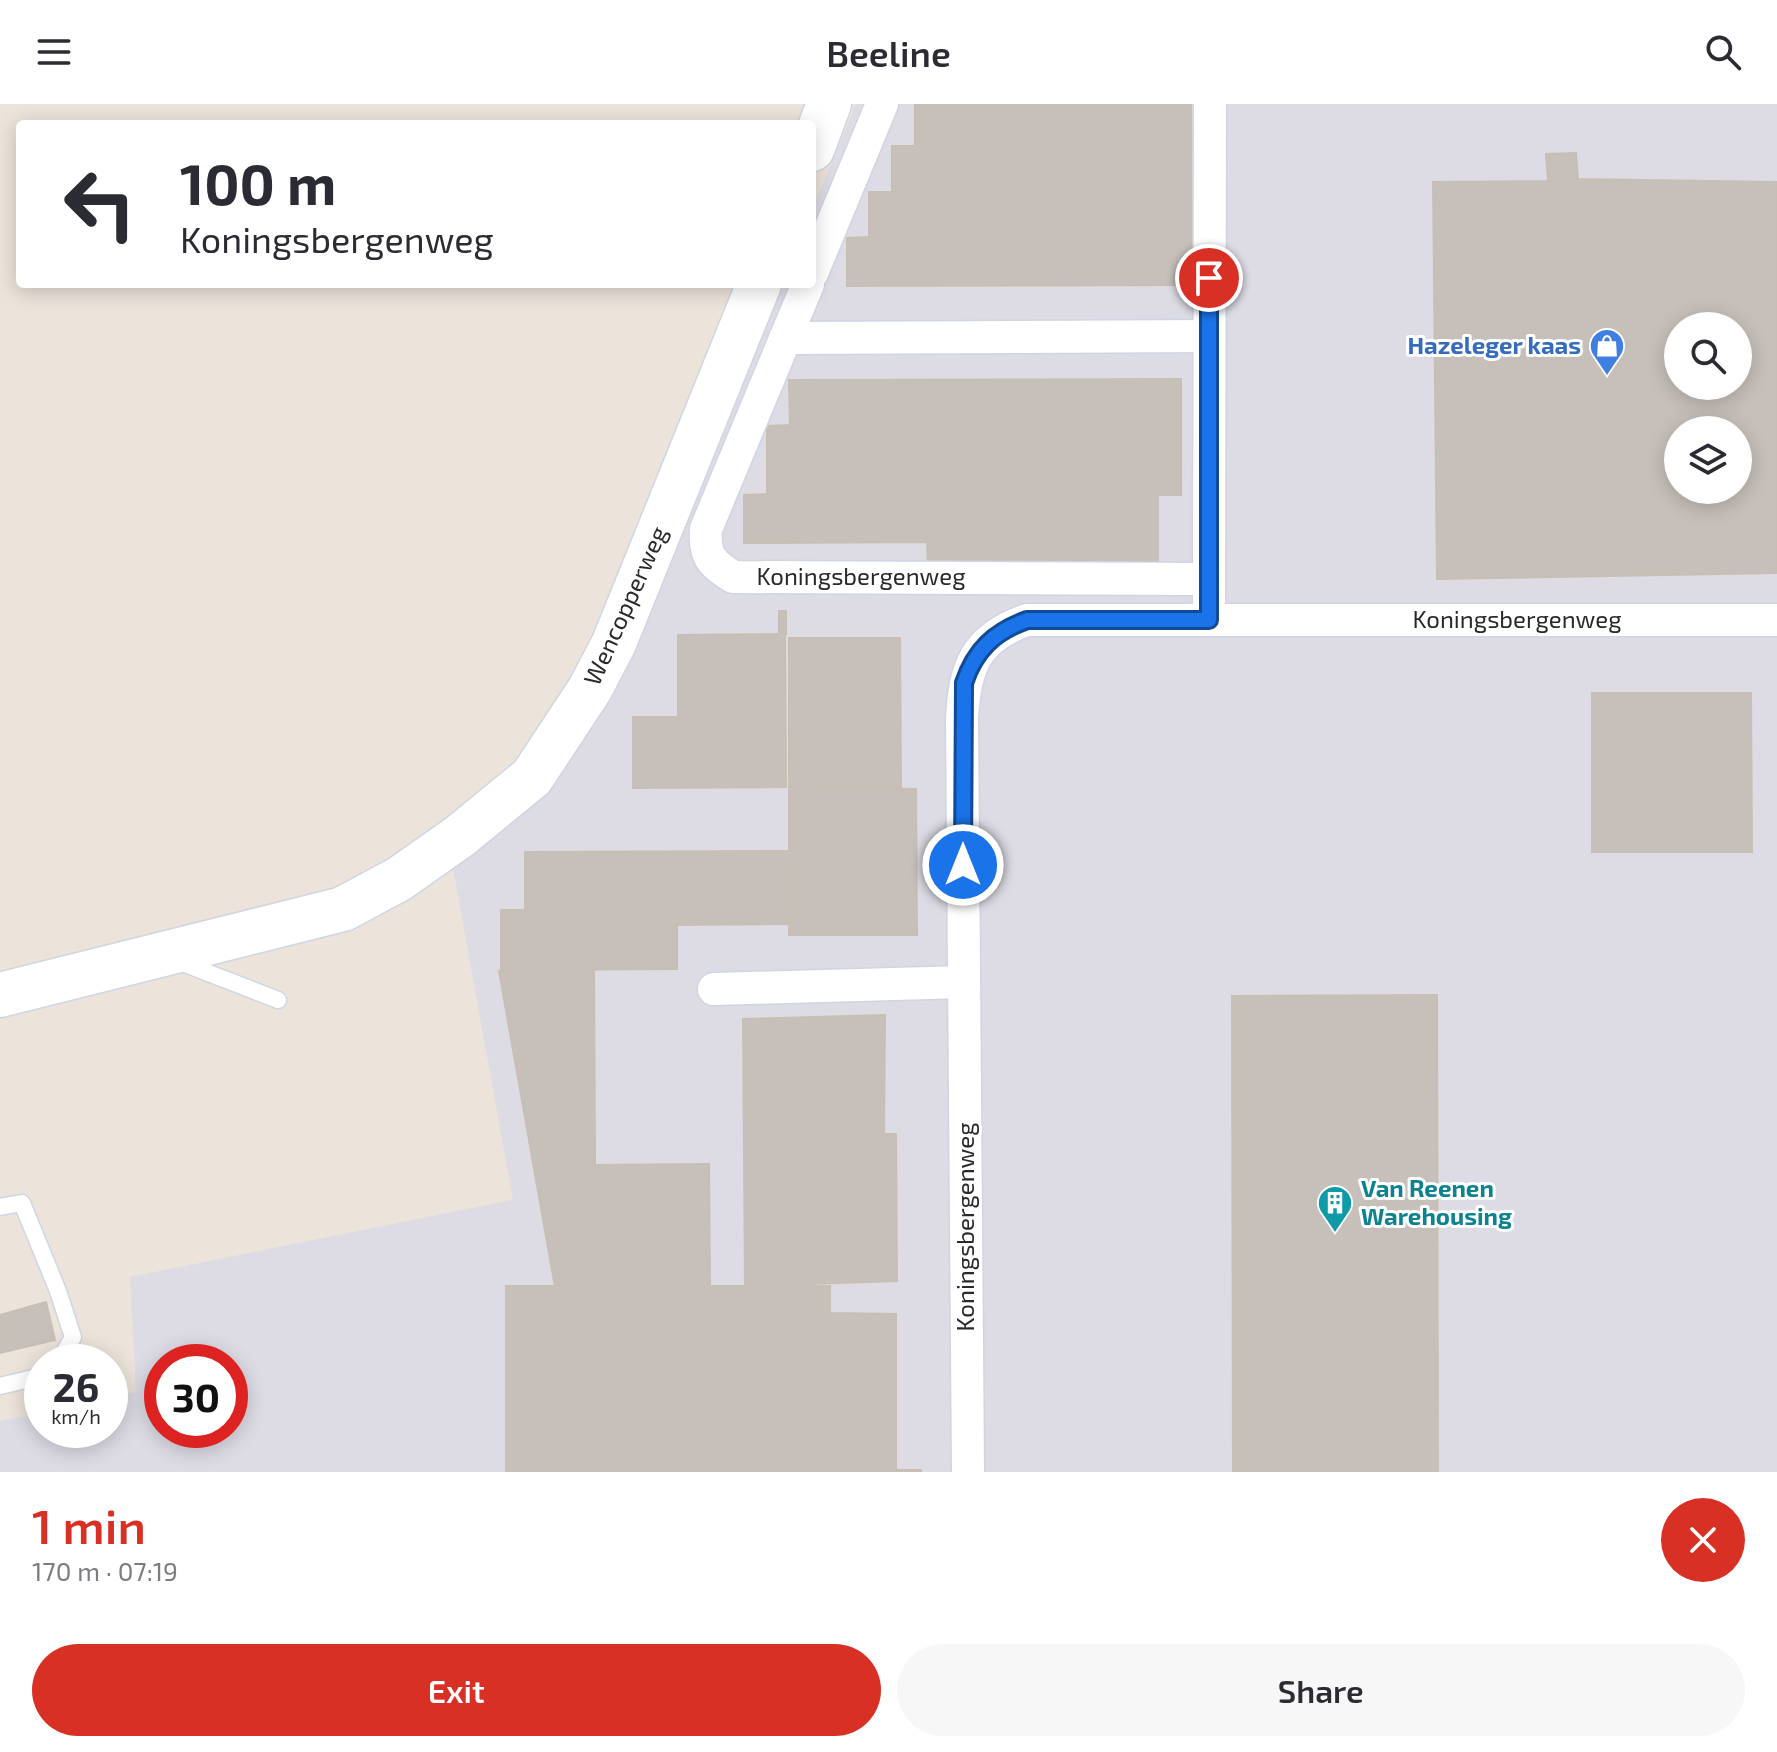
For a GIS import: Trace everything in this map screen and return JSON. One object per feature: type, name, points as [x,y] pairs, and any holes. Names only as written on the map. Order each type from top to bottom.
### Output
[{"type":"street","points":[[816,138],[829,104]]},
{"type":"street","points":[[816,263],[882,104]]},
{"type":"street","points":[[1209,620],[1210,104]]},
{"type":"street","name":"Wencopperweg","points":[[0,995],[343,909],[399,879],[460,836],[532,777],[590,689],[614,643],[757,288]]},
{"type":"street","name":"Koningsbergenweg","points":[[806,288],[706,529],[705,546],[714,565],[733,577],[1208,579]]},
{"type":"street","points":[[785,338],[1209,336]]},
{"type":"street","name":"Koningsbergenweg","points":[[968,1472],[962,718],[964,683],[971,664],[986,642],[1009,626],[1027,620],[1777,620]]},
{"type":"street","points":[[714,989],[964,982]]},
{"type":"lane","points":[[159,954],[278,1000]]},
{"type":"lane","points":[[0,1207],[22,1203],[58,1291],[73,1337],[69,1344]]},
{"type":"lane","points":[[0,1386],[24,1380]]},
{"type":"shaded area","points":[[856,104],[1777,104],[1777,1472],[0,1472],[0,1421],[24,1416],[24,1448],[128,1448],[128,1394],[136,1392],[130,1277],[513,1200],[453,868],[549,787],[625,657],[779,288],[816,288],[816,200]]},
{"type":"building","points":[[915,104],[1191,104],[1192,285],[847,286],[847,238],[869,237],[869,192],[892,192],[892,146],[915,146]]},
{"type":"building","points":[[1576,153],[1578,179],[1777,182],[1777,573],[1437,579],[1433,182],[1548,181],[1546,154]]},
{"type":"building","points":[[1181,379],[1181,495],[1158,495],[1158,564],[928,565],[927,542],[744,543],[744,495],[767,494],[767,426],[790,425],[789,380]]},
{"type":"building","points":[[779,611],[786,611],[786,634],[779,634]]},
{"type":"building","points":[[785,634],[786,787],[633,788],[633,717],[678,717],[678,635]]},
{"type":"building","points":[[789,638],[900,638],[901,787],[789,787]]},
{"type":"building","points":[[1592,693],[1751,693],[1752,852],[1592,852]]},
{"type":"building","points":[[789,787],[916,789],[917,935],[789,935]]},
{"type":"building","points":[[790,851],[790,924],[677,925],[677,969],[501,970],[501,910],[525,910],[525,852]]},
{"type":"building","points":[[594,970],[595,1165],[709,1164],[710,1286],[555,1287],[499,971]]},
{"type":"building","name":"Van Reenen Warehousing","points":[[1437,995],[1438,1472],[1233,1472],[1232,996]]},
{"type":"building","points":[[885,1015],[884,1134],[896,1134],[897,1281],[745,1286],[743,1019]]},
{"type":"building","points":[[506,1286],[830,1286],[830,1313],[896,1314],[896,1470],[921,1472],[506,1472]]},
{"type":"building","points":[[46,1302],[55,1340],[24,1344],[24,1347],[0,1353],[0,1315]]},
{"type":"place","name":"Hazeleger kaas","points":[[1607,377]]},
{"type":"place","name":"Van Reenen Warehousing","points":[[1335,1234]]},
{"type":"route","points":[[963,865],[964,683],[971,664],[986,642],[1009,626],[1027,620],[1209,620],[1209,278]]}]
